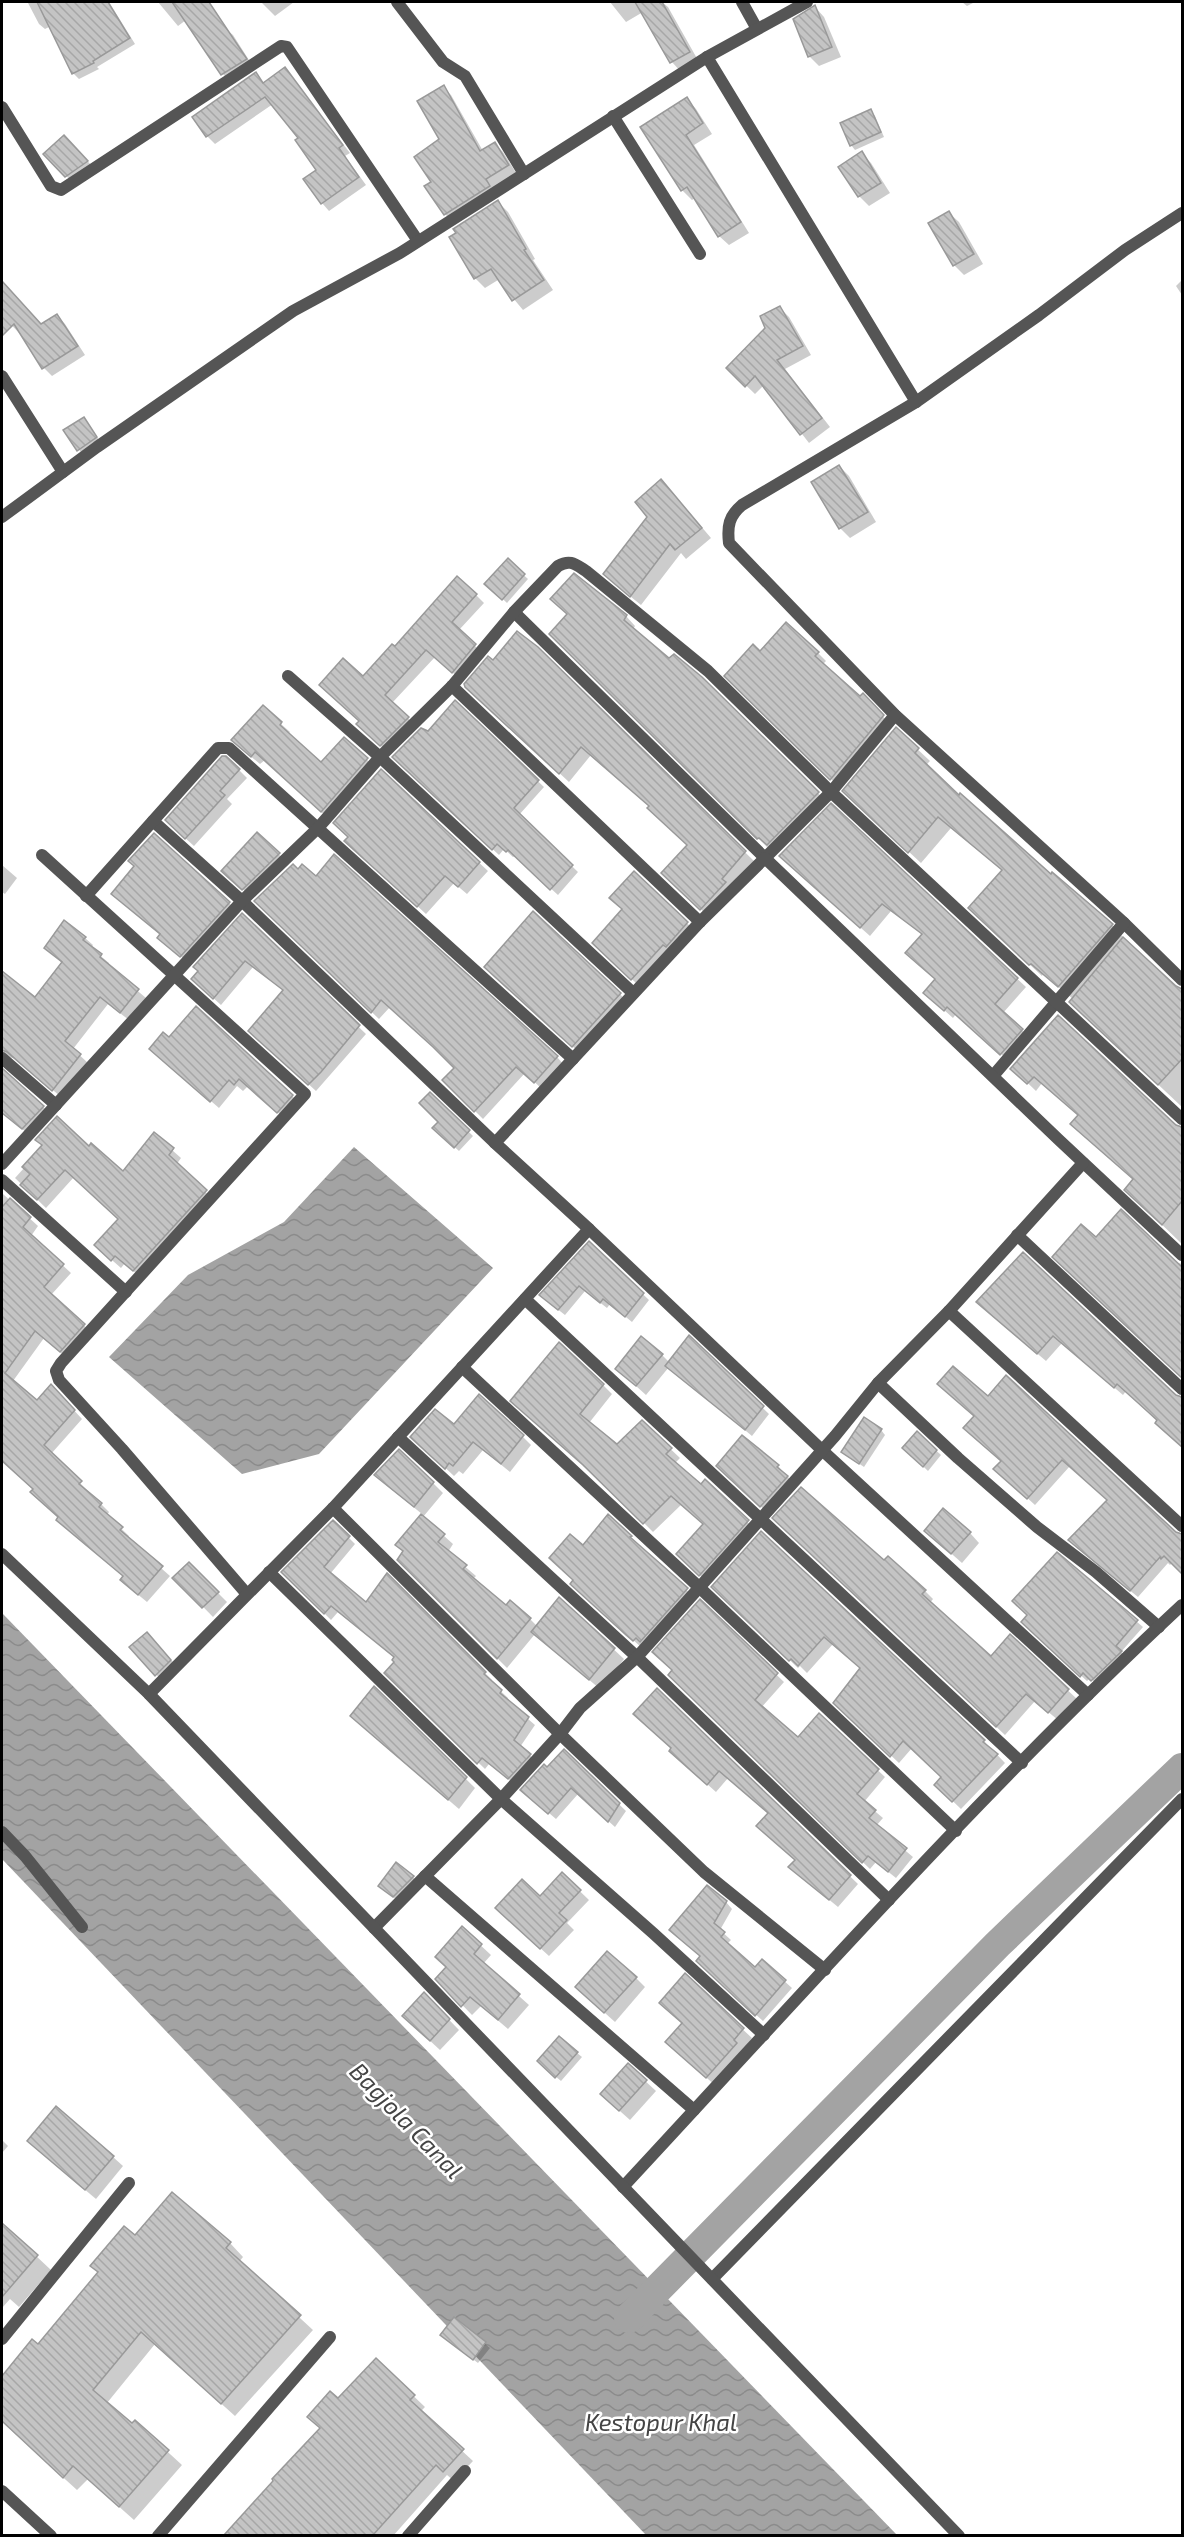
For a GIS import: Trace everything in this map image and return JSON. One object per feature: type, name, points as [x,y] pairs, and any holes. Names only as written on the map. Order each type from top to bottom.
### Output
[{"type":"street","points":[[397,2],[442,62],[465,76],[524,174]]},
{"type":"street","points":[[742,2],[757,29]]},
{"type":"street","points":[[2,517],[293,311],[400,253],[707,57],[807,2]]},
{"type":"street","points":[[2,107],[51,186],[62,190],[281,46],[287,47],[418,241]]},
{"type":"street","points":[[707,57],[916,402]]},
{"type":"street","points":[[613,116],[700,254]]},
{"type":"street","points":[[1182,213],[1125,250],[1039,315],[916,402],[742,505],[732,514],[727,528],[729,543],[895,716],[1124,923],[1182,980]]},
{"type":"street","points":[[2,376],[63,472]]},
{"type":"street","points":[[2,1162],[242,901],[318,828],[380,758],[452,686],[514,612],[565,561],[573,562],[708,671],[831,792],[1182,1119]]},
{"type":"street","points":[[514,612],[765,858],[1182,1255]]},
{"type":"street","points":[[288,676],[380,758],[633,993]]},
{"type":"street","points":[[452,686],[700,922]]},
{"type":"street","points":[[495,1143],[700,922],[831,792],[895,716]]},
{"type":"street","points":[[86,896],[222,746],[235,752],[573,1059]]},
{"type":"street","points":[[153,821],[242,901],[495,1143],[1088,1695]]},
{"type":"street","points":[[42,855],[176,974],[305,1094],[56,1371],[58,1380],[122,1449],[246,1593]]},
{"type":"street","points":[[993,1076],[1124,923]]},
{"type":"street","points":[[2,1058],[56,1105]]},
{"type":"street","points":[[374,1928],[501,1799],[560,1734],[580,1708],[637,1657],[823,1450],[878,1383],[949,1311],[1083,1163]]},
{"type":"street","points":[[2,1180],[126,1292]]},
{"type":"street","points":[[149,1694],[246,1593],[333,1508],[589,1229]]},
{"type":"street","points":[[1017,1235],[1182,1389]]},
{"type":"street","points":[[525,1299],[1022,1763]]},
{"type":"street","points":[[949,1311],[1182,1526]]},
{"type":"street","points":[[462,1367],[700,1588],[956,1831]]},
{"type":"street","points":[[878,1383],[1019,1512],[1096,1572],[1159,1627]]},
{"type":"street","points":[[398,1437],[637,1657],[889,1900]]},
{"type":"street","points":[[333,1508],[560,1734],[705,1872],[825,1970]]},
{"type":"street","points":[[2,1554],[149,1694],[959,2535]]},
{"type":"street","points":[[269,1572],[501,1799],[764,2035]]},
{"type":"street","points":[[623,2187],[889,1900],[1088,1695],[1182,1605]]},
{"type":"street","points":[[712,2279],[1182,1799]]},
{"type":"street","points":[[2,1832],[25,1856],[82,1927]]},
{"type":"street","points":[[425,1876],[694,2110]]},
{"type":"street","points":[[2,2339],[129,2183]]},
{"type":"street","points":[[158,2535],[330,2337]]},
{"type":"street","points":[[408,2535],[465,2471]]},
{"type":"street","points":[[2,2491],[51,2535]]},
{"type":"water","points":[[354,1147],[493,1268],[319,1454],[242,1474],[109,1357],[188,1275],[284,1222]]},
{"type":"water","name":"Kestopur Khal","points":[[2,1613],[897,2535],[646,2535],[2,1859]]},
{"type":"building","points":[[37,2],[108,2],[130,38],[93,61],[94,63],[72,74]]},
{"type":"building","points":[[172,2],[209,2],[247,59],[221,75]]},
{"type":"building","points":[[635,2],[662,2],[690,52],[670,63]]},
{"type":"building","points":[[815,5],[832,47],[808,57],[793,19]]},
{"type":"building","points":[[285,67],[343,145],[339,148],[359,177],[321,204],[303,179],[316,170],[295,140],[298,138],[265,97],[206,137],[192,117],[256,72],[263,83]]},
{"type":"building","points":[[444,85],[480,151],[495,142],[509,165],[486,179],[490,186],[444,215],[424,186],[431,182],[414,157],[439,139],[417,101]]},
{"type":"building","points":[[687,97],[703,123],[686,135],[741,222],[718,237],[687,187],[681,191],[640,127]]},
{"type":"building","points":[[871,109],[881,132],[850,146],[840,123]]},
{"type":"building","points":[[64,135],[88,161],[65,177],[43,154]]},
{"type":"building","points":[[862,151],[881,183],[858,197],[838,167]]},
{"type":"building","points":[[498,200],[526,249],[524,250],[544,280],[512,301],[491,269],[474,279],[449,237],[456,233],[453,229]]},
{"type":"building","points":[[949,211],[974,254],[953,266],[928,223]]},
{"type":"building","points":[[2,281],[41,324],[57,314],[78,346],[42,369],[14,324],[2,336]]},
{"type":"building","points":[[780,306],[803,346],[777,360],[822,418],[800,435],[755,376],[745,387],[726,368],[765,328],[760,316]]},
{"type":"building","points":[[84,417],[97,437],[77,451],[63,430]]},
{"type":"building","points":[[839,465],[868,512],[839,529],[811,482]]},
{"type":"building","points":[[661,479],[702,528],[675,550],[670,544],[630,597],[603,574],[647,517],[635,502]]},
{"type":"building","points":[[508,558],[525,574],[502,600],[484,584]]},
{"type":"building","points":[[574,573],[627,615],[624,620],[669,658],[674,654],[702,677],[819,792],[767,845],[759,838],[757,839],[549,634],[567,614],[550,599]]},
{"type":"building","points":[[457,576],[477,594],[452,622],[476,644],[452,673],[426,650],[385,695],[409,717],[380,746],[356,724],[359,721],[319,685],[343,658],[363,676],[392,644],[395,646]]},
{"type":"building","points":[[786,622],[819,652],[815,656],[860,696],[863,693],[884,715],[830,780],[724,676],[753,644],[760,651]]},
{"type":"building","points":[[517,631],[538,647],[746,851],[722,879],[726,882],[700,910],[661,873],[687,845],[647,808],[649,806],[581,747],[559,774],[465,687],[464,684],[488,656],[493,660]]},
{"type":"building","points":[[455,700],[539,780],[514,808],[573,865],[550,890],[508,850],[506,852],[497,844],[492,850],[392,757],[421,728],[428,731]]},
{"type":"building","points":[[263,705],[282,722],[280,725],[321,762],[344,737],[368,758],[321,812],[255,752],[251,757],[231,740]]},
{"type":"building","points":[[896,727],[919,748],[915,753],[959,795],[960,793],[1051,874],[1052,872],[1113,924],[1058,987],[1031,964],[1029,965],[968,908],[1002,870],[938,817],[908,853],[842,791]]},
{"type":"building","points":[[222,756],[226,756],[240,769],[220,791],[225,795],[185,839],[165,820]]},
{"type":"building","points":[[381,769],[480,862],[458,887],[445,876],[417,907],[344,841],[348,837],[333,823]]},
{"type":"building","points":[[831,803],[1018,978],[995,1004],[1023,1029],[1000,1055],[947,1007],[944,1011],[923,993],[935,979],[905,953],[922,934],[882,904],[860,928],[779,856]]},
{"type":"building","points":[[257,832],[280,853],[242,890],[221,871]]},
{"type":"building","points":[[154,833],[230,902],[180,957],[157,938],[160,934],[111,894],[134,866],[128,861]]},
{"type":"building","points":[[334,854],[558,1056],[534,1083],[516,1067],[474,1112],[442,1080],[454,1068],[433,1047],[381,1000],[371,1013],[254,901],[293,864],[298,869],[302,864],[316,876]]},
{"type":"building","points":[[634,871],[688,922],[666,947],[663,945],[631,980],[592,943],[622,909],[609,898]]},
{"type":"building","points":[[533,911],[621,993],[572,1047],[484,967]]},
{"type":"building","points":[[242,913],[360,1025],[308,1085],[248,1031],[283,990],[245,961],[213,999],[191,979],[198,971],[193,967]]},
{"type":"building","points":[[64,920],[86,937],[83,940],[102,954],[100,957],[139,989],[120,1013],[100,997],[65,1041],[81,1054],[52,1091],[2,1050],[2,971],[35,997],[62,962],[44,948]]},
{"type":"building","points":[[1123,937],[1182,989],[1182,1059],[1158,1085],[1069,1002]]},
{"type":"building","points":[[196,1006],[293,1095],[277,1113],[239,1079],[234,1085],[229,1080],[210,1102],[149,1049],[163,1032],[169,1037]]},
{"type":"building","points":[[1058,1015],[1176,1125],[1182,1127],[1182,1201],[1162,1225],[1124,1190],[1133,1179],[1070,1124],[1078,1115],[1034,1077],[1027,1084],[1010,1069]]},
{"type":"building","points":[[2,1068],[44,1106],[22,1129],[2,1113]]},
{"type":"building","points":[[430,1092],[470,1130],[454,1148],[432,1128],[438,1122],[419,1103]]},
{"type":"building","points":[[57,1116],[89,1146],[91,1143],[123,1171],[154,1132],[174,1148],[169,1155],[207,1190],[133,1271],[115,1256],[111,1261],[94,1245],[118,1219],[65,1170],[37,1200],[20,1185],[30,1174],[22,1167],[42,1145],[35,1140]]},
{"type":"building","points":[[10,1198],[31,1217],[23,1227],[64,1264],[44,1287],[85,1324],[60,1352],[35,1331],[5,1373],[37,1400],[51,1384],[75,1410],[44,1445],[82,1481],[79,1484],[102,1503],[99,1507],[123,1527],[120,1530],[163,1566],[138,1595],[120,1580],[123,1576],[56,1520],[58,1517],[30,1492],[33,1489],[2,1461],[2,1207]]},
{"type":"building","points":[[1121,1209],[1182,1267],[1182,1378],[1052,1257],[1081,1224],[1096,1237]]},
{"type":"building","points":[[589,1241],[644,1293],[625,1317],[603,1299],[600,1303],[579,1286],[558,1310],[539,1295]]},
{"type":"building","points":[[1023,1252],[1176,1395],[1182,1397],[1182,1447],[1155,1423],[1157,1420],[1117,1384],[1114,1388],[1053,1336],[1037,1354],[976,1302]]},
{"type":"building","points":[[689,1335],[764,1406],[745,1430],[665,1366]]},
{"type":"building","points":[[641,1336],[663,1354],[636,1386],[615,1369]]},
{"type":"building","points":[[559,1342],[604,1384],[580,1414],[617,1444],[642,1420],[672,1448],[666,1454],[701,1484],[705,1479],[749,1520],[699,1576],[676,1554],[703,1524],[671,1496],[643,1524],[583,1465],[510,1401]]},
{"type":"building","points":[[953,1366],[988,1396],[1006,1375],[1176,1532],[1182,1534],[1182,1574],[1164,1556],[1161,1559],[1160,1557],[1130,1591],[1068,1540],[1107,1500],[1062,1460],[1027,1499],[993,1469],[1001,1461],[963,1428],[974,1416],[937,1384]]},
{"type":"building","points":[[479,1394],[524,1435],[501,1464],[473,1442],[453,1466],[449,1463],[445,1469],[410,1437],[435,1409],[454,1424]]},
{"type":"building","points":[[864,1417],[882,1429],[859,1464],[841,1452]]},
{"type":"building","points":[[917,1431],[937,1450],[923,1467],[902,1448]]},
{"type":"building","points":[[742,1435],[779,1465],[777,1467],[788,1476],[760,1507],[716,1466]]},
{"type":"building","points":[[399,1449],[434,1482],[414,1507],[374,1475]]},
{"type":"building","points":[[801,1487],[884,1560],[888,1556],[926,1590],[922,1594],[991,1656],[1010,1634],[1069,1689],[1048,1713],[1026,1694],[996,1727],[772,1518]]},
{"type":"building","points":[[943,1508],[971,1532],[951,1554],[924,1531]]},
{"type":"building","points":[[421,1514],[445,1534],[438,1542],[467,1565],[463,1569],[506,1605],[510,1600],[531,1618],[497,1659],[397,1560],[403,1551],[395,1545]]},
{"type":"building","points":[[608,1514],[632,1536],[630,1537],[688,1588],[640,1642],[636,1638],[633,1641],[570,1584],[573,1580],[549,1558],[570,1534],[583,1545]]},
{"type":"building","points":[[333,1520],[350,1536],[324,1567],[366,1602],[387,1573],[486,1672],[484,1674],[502,1690],[500,1693],[529,1717],[514,1740],[531,1754],[508,1779],[482,1758],[477,1764],[384,1673],[394,1662],[392,1660],[394,1657],[331,1606],[324,1614],[281,1572]]},
{"type":"building","points":[[761,1531],[998,1754],[952,1802],[934,1785],[941,1777],[903,1741],[890,1757],[833,1703],[860,1668],[824,1637],[798,1666],[791,1659],[789,1661],[711,1587]]},
{"type":"building","points":[[1057,1552],[1138,1620],[1116,1646],[1122,1651],[1091,1681],[1083,1673],[1080,1677],[1021,1622],[1027,1615],[1012,1601]]},
{"type":"building","points":[[189,1562],[219,1592],[202,1608],[172,1578]]},
{"type":"building","points":[[559,1597],[615,1648],[589,1680],[531,1632]]},
{"type":"building","points":[[700,1599],[778,1673],[755,1700],[798,1737],[819,1713],[879,1769],[857,1794],[876,1810],[869,1818],[907,1848],[888,1872],[868,1856],[862,1863],[668,1675],[672,1670],[652,1652]]},
{"type":"building","points":[[147,1632],[171,1660],[155,1676],[129,1647]]},
{"type":"building","points":[[374,1686],[467,1777],[448,1800],[350,1716]]},
{"type":"building","points":[[657,1688],[851,1875],[829,1900],[788,1867],[795,1860],[756,1826],[768,1813],[719,1771],[707,1785],[633,1714]]},
{"type":"building","points":[[564,1749],[620,1803],[608,1822],[571,1788],[548,1814],[520,1790],[544,1764],[547,1767]]},
{"type":"building","points":[[396,1862],[414,1876],[393,1897],[378,1886]]},
{"type":"building","points":[[562,1872],[581,1890],[559,1913],[567,1920],[540,1949],[495,1908],[522,1879],[540,1896]]},
{"type":"building","points":[[707,1885],[727,1901],[714,1923],[725,1932],[721,1937],[755,1967],[762,1959],[786,1980],[755,2016],[696,1961],[700,1956],[669,1930]]},
{"type":"building","points":[[462,1926],[482,1944],[474,1954],[520,1994],[498,2020],[470,1997],[461,2007],[435,1979],[446,1967],[435,1957]]},
{"type":"building","points":[[607,1951],[637,1977],[604,2013],[575,1987]]},
{"type":"building","points":[[685,1973],[744,2028],[734,2040],[737,2043],[706,2078],[665,2042],[682,2023],[659,2003]]},
{"type":"building","points":[[424,1992],[450,2019],[430,2041],[402,2016]]},
{"type":"building","points":[[559,2036],[578,2052],[555,2078],[537,2061]]},
{"type":"building","points":[[628,2063],[647,2080],[619,2111],[600,2094]]},
{"type":"building","points":[[56,2106],[114,2156],[85,2190],[27,2141]]},
{"type":"building","points":[[172,2192],[231,2242],[226,2248],[301,2315],[221,2404],[141,2332],[93,2390],[132,2423],[135,2420],[169,2450],[119,2507],[73,2466],[63,2478],[2,2421],[2,2376],[32,2339],[38,2344],[98,2272],[90,2266],[124,2226],[135,2235]]},
{"type":"building","points":[[2,2223],[38,2255],[2,2297]]},
{"type":"building","points":[[454,2317],[486,2342],[473,2360],[440,2335]]},
{"type":"building","points":[[376,2358],[415,2395],[410,2400],[464,2449],[443,2472],[436,2465],[373,2535],[224,2535],[320,2428],[307,2417],[330,2391],[338,2398]]},
{"type":"waterway","points":[[629,2318],[998,1944],[1182,1768]]},
{"type":"water label","name":"Bagjola Canal","points":[[407,2120]]}]
